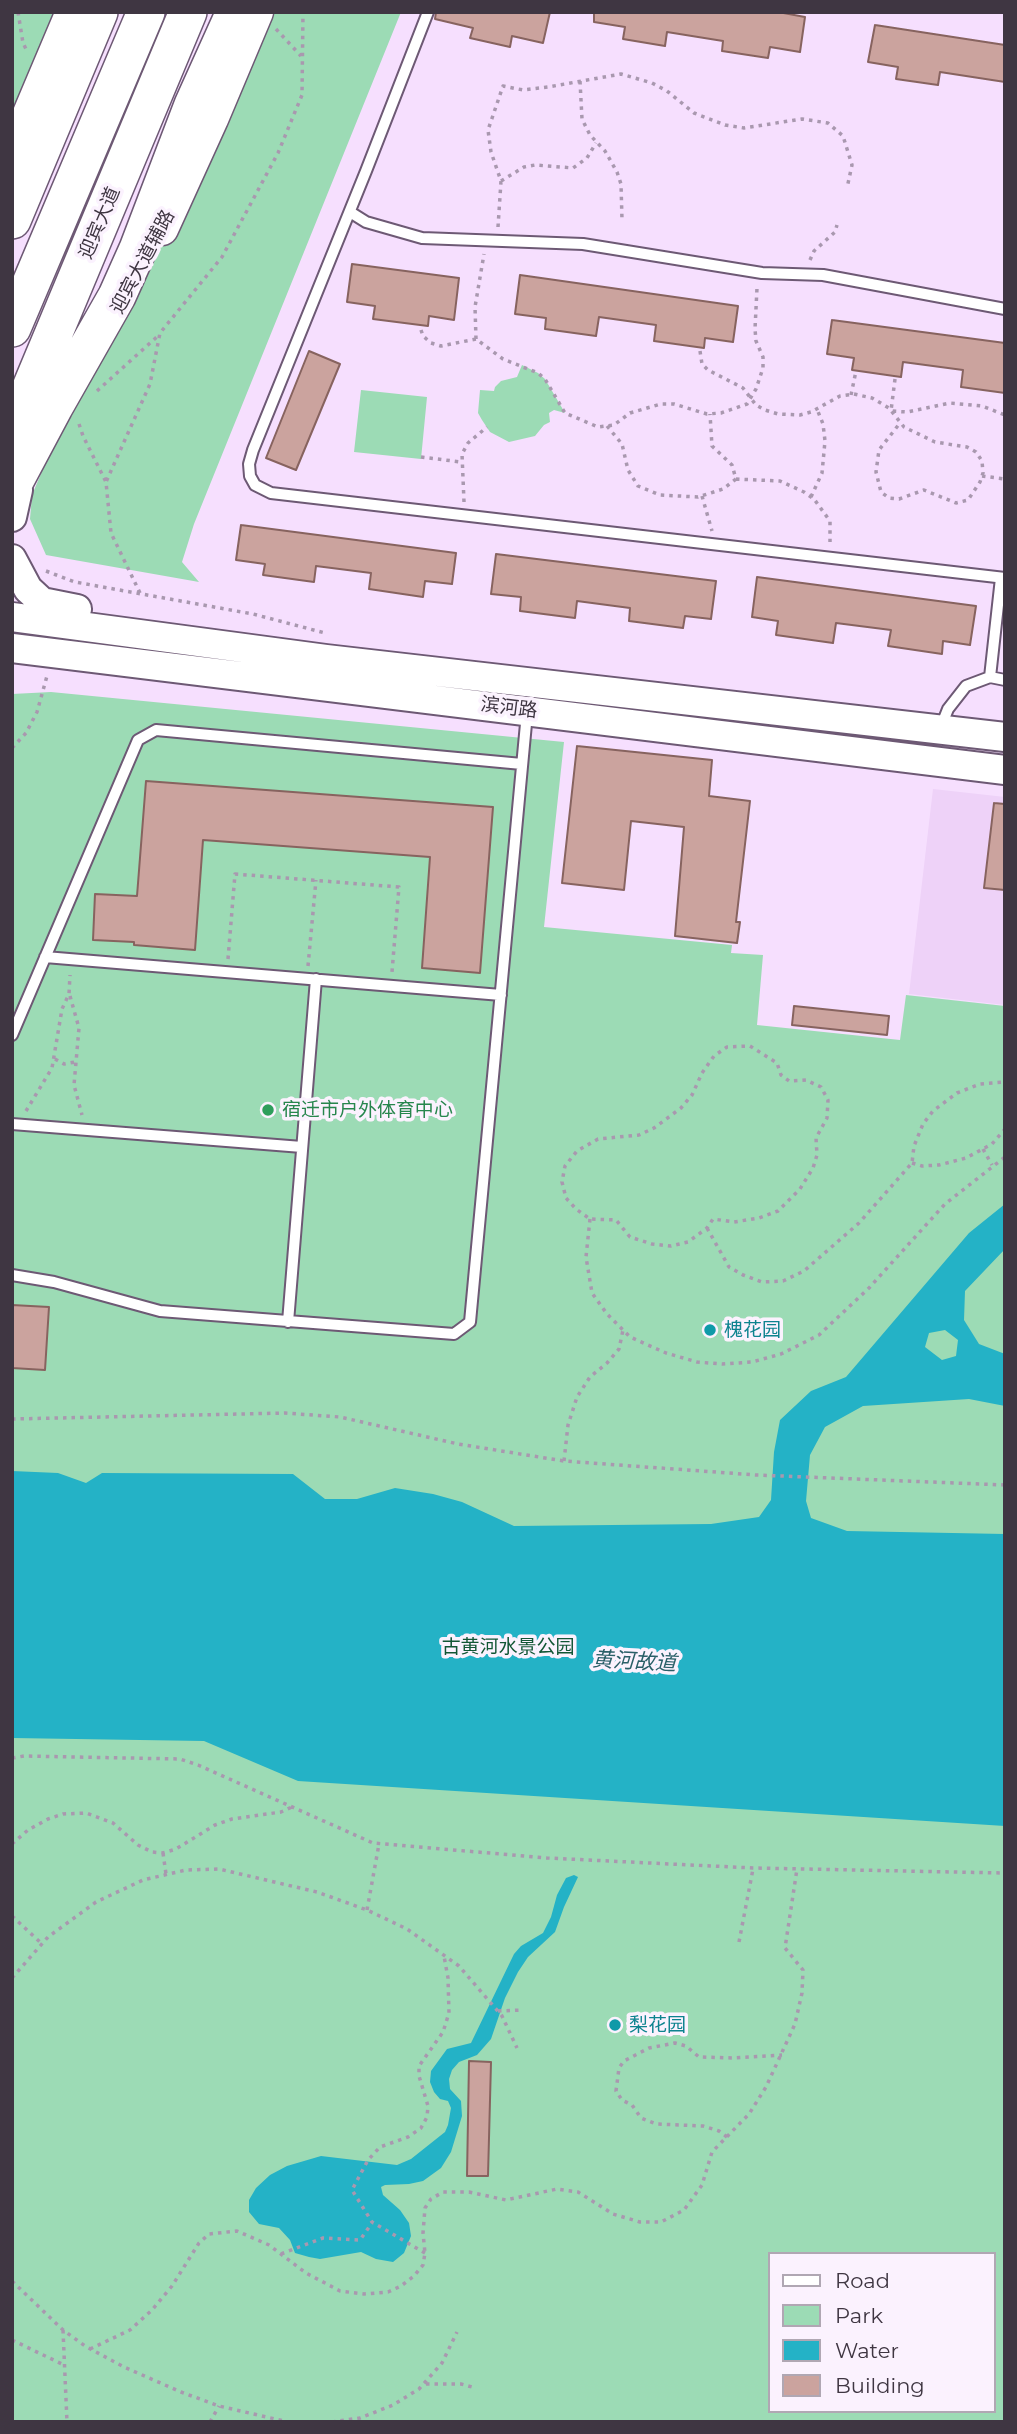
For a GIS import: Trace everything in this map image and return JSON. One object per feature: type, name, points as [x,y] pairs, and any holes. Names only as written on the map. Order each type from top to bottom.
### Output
[{"type":"highway","points":[[12,220],[99,12]]},
{"type":"highway","name":"迎宾大道","points":[[12,328],[146,12]]},
{"type":"highway","name":"迎宾大道","points":[[12,433],[188,12]]},
{"type":"highway","points":[[14,499],[54,407],[117,296],[138,249],[193,105],[235,12]]},
{"type":"main road","points":[[12,169],[25,123],[72,12]]},
{"type":"main road","name":"迎宾大道辅路","points":[[14,499],[165,223],[266,20]]},
{"type":"main road","points":[[12,559],[28,589],[42,602],[176,630],[397,667]]},
{"type":"main road","name":"滨河路","points":[[12,617],[397,667],[1005,737]]},
{"type":"main road","name":"滨河路","points":[[16,650],[1005,770]]},
{"type":"lane","points":[[428,12],[253,450],[249,464],[250,476],[255,485],[271,493],[1003,578],[990,677]]},
{"type":"lane","points":[[350,212],[366,222],[422,238],[583,244],[759,272],[823,275],[1005,309]]},
{"type":"lane","points":[[940,729],[956,696],[966,686],[990,677],[1005,680]]},
{"type":"lane","points":[[12,1275],[54,1282],[160,1311],[454,1334],[470,1322],[527,711]]},
{"type":"lane","points":[[12,1035],[138,740],[156,730],[522,764]]},
{"type":"lane","points":[[46,957],[501,995]]},
{"type":"lane","points":[[288,1322],[302,1147],[311,979]]},
{"type":"lane","points":[[15,1125],[302,1147]]},
{"type":"path","points":[[18,12],[23,43],[32,61]]},
{"type":"path","points":[[94,394],[160,333],[222,257],[278,153],[302,95],[303,12]]},
{"type":"path","points":[[266,20],[301,56]]},
{"type":"path","points":[[476,339],[478,286],[492,242],[501,181],[488,140],[488,130],[503,86],[523,90],[612,75],[633,76],[667,91],[694,113],[725,125],[744,128],[802,120],[828,123],[843,136],[852,165],[847,188]]},
{"type":"path","points":[[580,81],[582,119],[590,135],[611,159],[621,184],[622,220]]},
{"type":"path","points":[[501,181],[524,167],[535,165],[573,168],[587,159],[596,143]]},
{"type":"path","points":[[808,275],[814,251],[830,238],[837,225]]},
{"type":"path","points":[[421,330],[431,343],[441,346],[476,339],[503,359],[538,373],[545,379],[565,413],[598,426],[614,425],[630,413],[661,404],[674,404],[691,411],[710,414],[721,413],[747,404],[763,368],[763,357],[756,341],[755,319],[759,272]]},
{"type":"path","points":[[106,482],[150,384],[160,333]]},
{"type":"path","points":[[700,351],[702,364],[708,370],[743,388],[756,405],[778,414],[800,415],[840,396],[872,398],[891,411],[900,423],[934,442],[967,447],[976,452],[982,461],[982,476],[968,500],[956,502],[924,490],[899,499],[889,498],[881,492],[876,472],[879,450],[900,423]]},
{"type":"path","points":[[851,395],[856,371]]},
{"type":"path","points":[[891,411],[895,379]]},
{"type":"path","points":[[891,411],[907,412],[950,403],[982,406],[1005,415]]},
{"type":"path","points":[[811,497],[822,473],[825,441],[823,424],[817,409]]},
{"type":"path","points":[[710,414],[712,446],[732,465],[736,479]]},
{"type":"path","points":[[79,424],[106,482],[111,533],[141,594]]},
{"type":"path","points":[[607,426],[622,444],[628,470],[638,486],[660,495],[702,496],[723,489],[736,479],[780,481],[811,497],[830,521],[830,557]]},
{"type":"path","points":[[464,515],[462,454],[468,443],[487,427]]},
{"type":"path","points":[[421,457],[461,462]]},
{"type":"path","points":[[982,476],[1005,479]]},
{"type":"path","points":[[702,496],[712,528],[711,544]]},
{"type":"path","points":[[43,569],[75,582],[253,614],[332,635]]},
{"type":"path","points":[[12,748],[26,733],[37,712],[48,673]]},
{"type":"path","points":[[227,972],[235,874],[316,880],[399,887],[391,985]]},
{"type":"path","points":[[311,979],[316,880]]},
{"type":"path","points":[[71,959],[69,994],[79,1028],[74,1084],[86,1130]]},
{"type":"path","points":[[15,1125],[52,1068],[62,1009],[69,994]]},
{"type":"path","points":[[750,1046],[777,1063],[781,1075],[789,1081],[806,1080],[821,1087],[828,1100],[827,1118],[816,1138],[817,1155],[813,1168],[800,1189],[778,1211],[760,1218],[734,1222],[713,1219],[707,1228],[688,1242],[671,1246],[652,1244],[630,1237],[616,1220],[590,1219],[566,1198],[562,1182],[565,1166],[577,1151],[598,1139],[639,1135],[654,1128],[681,1108],[692,1095],[714,1056],[727,1047],[750,1046]]},
{"type":"path","points":[[55,1059],[64,1064],[75,1062]]},
{"type":"path","points":[[707,1228],[729,1267],[743,1275],[762,1282],[783,1281],[804,1271],[859,1223],[912,1163],[914,1146],[923,1124],[946,1100],[980,1084],[1005,1082]]},
{"type":"path","points":[[912,1163],[922,1166],[939,1165],[966,1158],[992,1144],[1005,1129]]},
{"type":"path","points":[[983,1149],[992,1165]]},
{"type":"path","points":[[590,1219],[586,1257],[592,1293],[607,1314],[630,1337],[666,1353],[697,1362],[752,1362],[781,1354],[819,1335],[869,1288],[945,1204],[1005,1157]]},
{"type":"path","points":[[564,1461],[568,1425],[577,1397],[590,1377],[619,1349],[623,1330]]},
{"type":"path","points":[[12,1419],[285,1413],[340,1417],[458,1444],[564,1461],[756,1475],[1005,1485]]},
{"type":"path","points":[[12,1758],[180,1759],[379,1844],[547,1858],[753,1868],[1005,1873]]},
{"type":"path","points":[[12,1844],[28,1830],[48,1819],[63,1814],[86,1813],[113,1823],[138,1845],[152,1852],[163,1853],[176,1849],[215,1825],[232,1819],[281,1812],[292,1807]]},
{"type":"path","points":[[367,1910],[379,1844]]},
{"type":"path","points":[[163,1853],[166,1874]]},
{"type":"path","points":[[12,1978],[48,1937],[96,1902],[143,1880],[186,1870],[219,1868],[317,1892],[407,1928],[459,1966],[498,2011],[517,2048]]},
{"type":"path","points":[[739,1942],[753,1868]]},
{"type":"path","points":[[90,2349],[130,2330],[152,2310],[208,2234],[237,2231],[269,2245],[306,2273],[340,2291],[364,2294],[388,2292],[401,2286],[423,2265],[425,2208],[431,2199],[443,2193],[455,2191],[506,2200],[557,2189],[578,2192],[613,2214],[640,2222],[661,2222],[684,2210],[702,2185],[712,2152],[749,2114],[766,2087],[795,2024],[802,1993],[803,1970],[785,1948],[797,1869]]},
{"type":"path","points":[[12,1916],[42,1944]]},
{"type":"path","points":[[425,2252],[372,2222],[352,2190],[368,2160],[380,2147],[394,2143],[421,2128],[427,2117],[428,2106],[419,2077],[419,2066],[443,2032],[449,2013],[444,1955]]},
{"type":"path","points":[[498,2011],[522,2010]]},
{"type":"path","points":[[727,2137],[719,2131],[703,2126],[656,2124],[641,2118],[632,2105],[622,2100],[616,2091],[619,2068],[624,2061],[649,2048],[675,2043],[686,2046],[699,2057],[782,2055]]},
{"type":"path","points":[[281,2254],[323,2238],[360,2240],[372,2222]]},
{"type":"path","points":[[12,2281],[63,2330],[90,2349],[181,2392],[219,2406],[288,2422]]},
{"type":"path","points":[[63,2330],[66,2422]]},
{"type":"path","points":[[332,2422],[353,2420],[393,2404],[424,2384],[442,2363],[457,2332]]},
{"type":"path","points":[[12,2340],[64,2365]]},
{"type":"path","points":[[424,2384],[461,2384],[472,2387]]},
{"type":"path","points":[[210,2422],[219,2406]]},
{"type":"shaded area","points":[[933,789],[1005,797],[1005,1005],[909,994]]},
{"type":"green space","points":[[12,12],[72,12],[12,154]]},
{"type":"green space","points":[[235,12],[401,12],[194,524],[182,562],[199,582],[46,555],[30,519],[32,495]]},
{"type":"green space","points":[[522,365],[545,379],[565,413],[554,410],[549,413],[550,422],[535,436],[509,442],[490,432],[478,413],[480,390],[494,391],[501,381],[517,377]]},
{"type":"green space","points":[[361,390],[427,397],[421,459],[354,452]]},
{"type":"green space","name":"古黄河水景公园","points":[[51,692],[564,742],[544,927],[732,945],[731,953],[763,955],[757,1025],[900,1040],[906,995],[1005,1006],[1005,2422],[12,2422],[12,694]]},
{"type":"water","name":"黄河故道","points":[[1005,1204],[1005,1249],[965,1291],[964,1320],[979,1344],[1005,1354],[1005,1406],[969,1399],[863,1406],[825,1427],[810,1455],[806,1501],[811,1518],[847,1531],[1005,1534],[1005,1826],[298,1781],[204,1741],[12,1738],[12,1471],[58,1473],[86,1483],[102,1473],[293,1474],[325,1499],[357,1499],[395,1488],[462,1502],[514,1526],[711,1524],[759,1517],[771,1500],[774,1452],[780,1420],[811,1391],[846,1377],[969,1233]],"holes":[[[945,1330],[958,1340],[956,1356],[942,1360],[925,1347],[929,1333]]]},
{"type":"water","points":[[574,1875],[578,1877],[555,1932],[528,1957],[518,1972],[505,1998],[491,2039],[477,2055],[459,2062],[452,2070],[450,2089],[461,2101],[462,2116],[451,2152],[441,2168],[423,2181],[381,2187],[383,2195],[400,2210],[409,2223],[411,2236],[404,2253],[393,2262],[376,2259],[361,2252],[320,2259],[309,2257],[295,2253],[290,2240],[279,2228],[259,2224],[249,2212],[249,2200],[256,2188],[270,2175],[287,2166],[321,2156],[397,2165],[411,2159],[445,2132],[451,2108],[448,2101],[440,2099],[434,2092],[430,2082],[431,2071],[447,2049],[471,2043],[514,1954],[521,1946],[543,1933],[566,1878]]},
{"type":"building","points":[[436,12],[550,12],[543,43],[512,36],[510,47],[470,38],[473,28],[435,19]]},
{"type":"building","points":[[594,12],[778,12],[805,17],[800,52],[770,47],[768,58],[722,51],[723,41],[667,32],[665,46],[623,39],[625,27],[594,22]]},
{"type":"building","points":[[875,25],[1005,45],[1005,82],[940,72],[938,85],[896,79],[898,67],[868,62]]},
{"type":"building","points":[[352,264],[459,278],[454,320],[429,316],[428,326],[373,319],[375,306],[347,302]]},
{"type":"building","points":[[520,275],[738,306],[733,342],[705,338],[704,348],[654,341],[656,325],[599,317],[596,336],[545,329],[546,318],[515,314]]},
{"type":"building","points":[[832,320],[1005,343],[1005,393],[961,387],[963,370],[903,362],[901,377],[852,370],[854,358],[827,354]]},
{"type":"building","points":[[309,351],[340,364],[296,470],[266,458]]},
{"type":"building","points":[[241,525],[456,553],[452,584],[425,581],[423,597],[369,589],[371,573],[316,566],[314,582],[263,575],[265,564],[236,560]]},
{"type":"building","points":[[496,554],[716,581],[711,619],[685,616],[683,628],[629,621],[630,608],[577,601],[575,618],[520,611],[521,597],[491,594]]},
{"type":"building","points":[[757,577],[976,606],[970,645],[943,641],[942,654],[888,646],[891,630],[836,623],[833,643],[776,635],[778,621],[752,617]]},
{"type":"building","points":[[577,746],[712,760],[709,796],[750,801],[736,922],[740,922],[737,943],[675,936],[684,827],[631,821],[624,890],[562,883]]},
{"type":"building","points":[[146,781],[493,807],[480,973],[422,968],[430,857],[203,840],[195,950],[93,940],[95,894],[137,896]]},
{"type":"building","points":[[994,803],[1005,804],[1005,890],[984,888]]},
{"type":"building","points":[[794,1006],[889,1016],[887,1035],[792,1025]]},
{"type":"building","points":[[12,1305],[49,1307],[45,1370],[12,1368]]},
{"type":"building","points":[[469,2061],[491,2062],[488,2176],[467,2176]]},
{"type":"place","name":"宿迁市户外体育中心","points":[[268,1110]]},
{"type":"place","name":"槐花园","points":[[710,1330]]},
{"type":"place","name":"梨花园","points":[[615,2025]]}]
